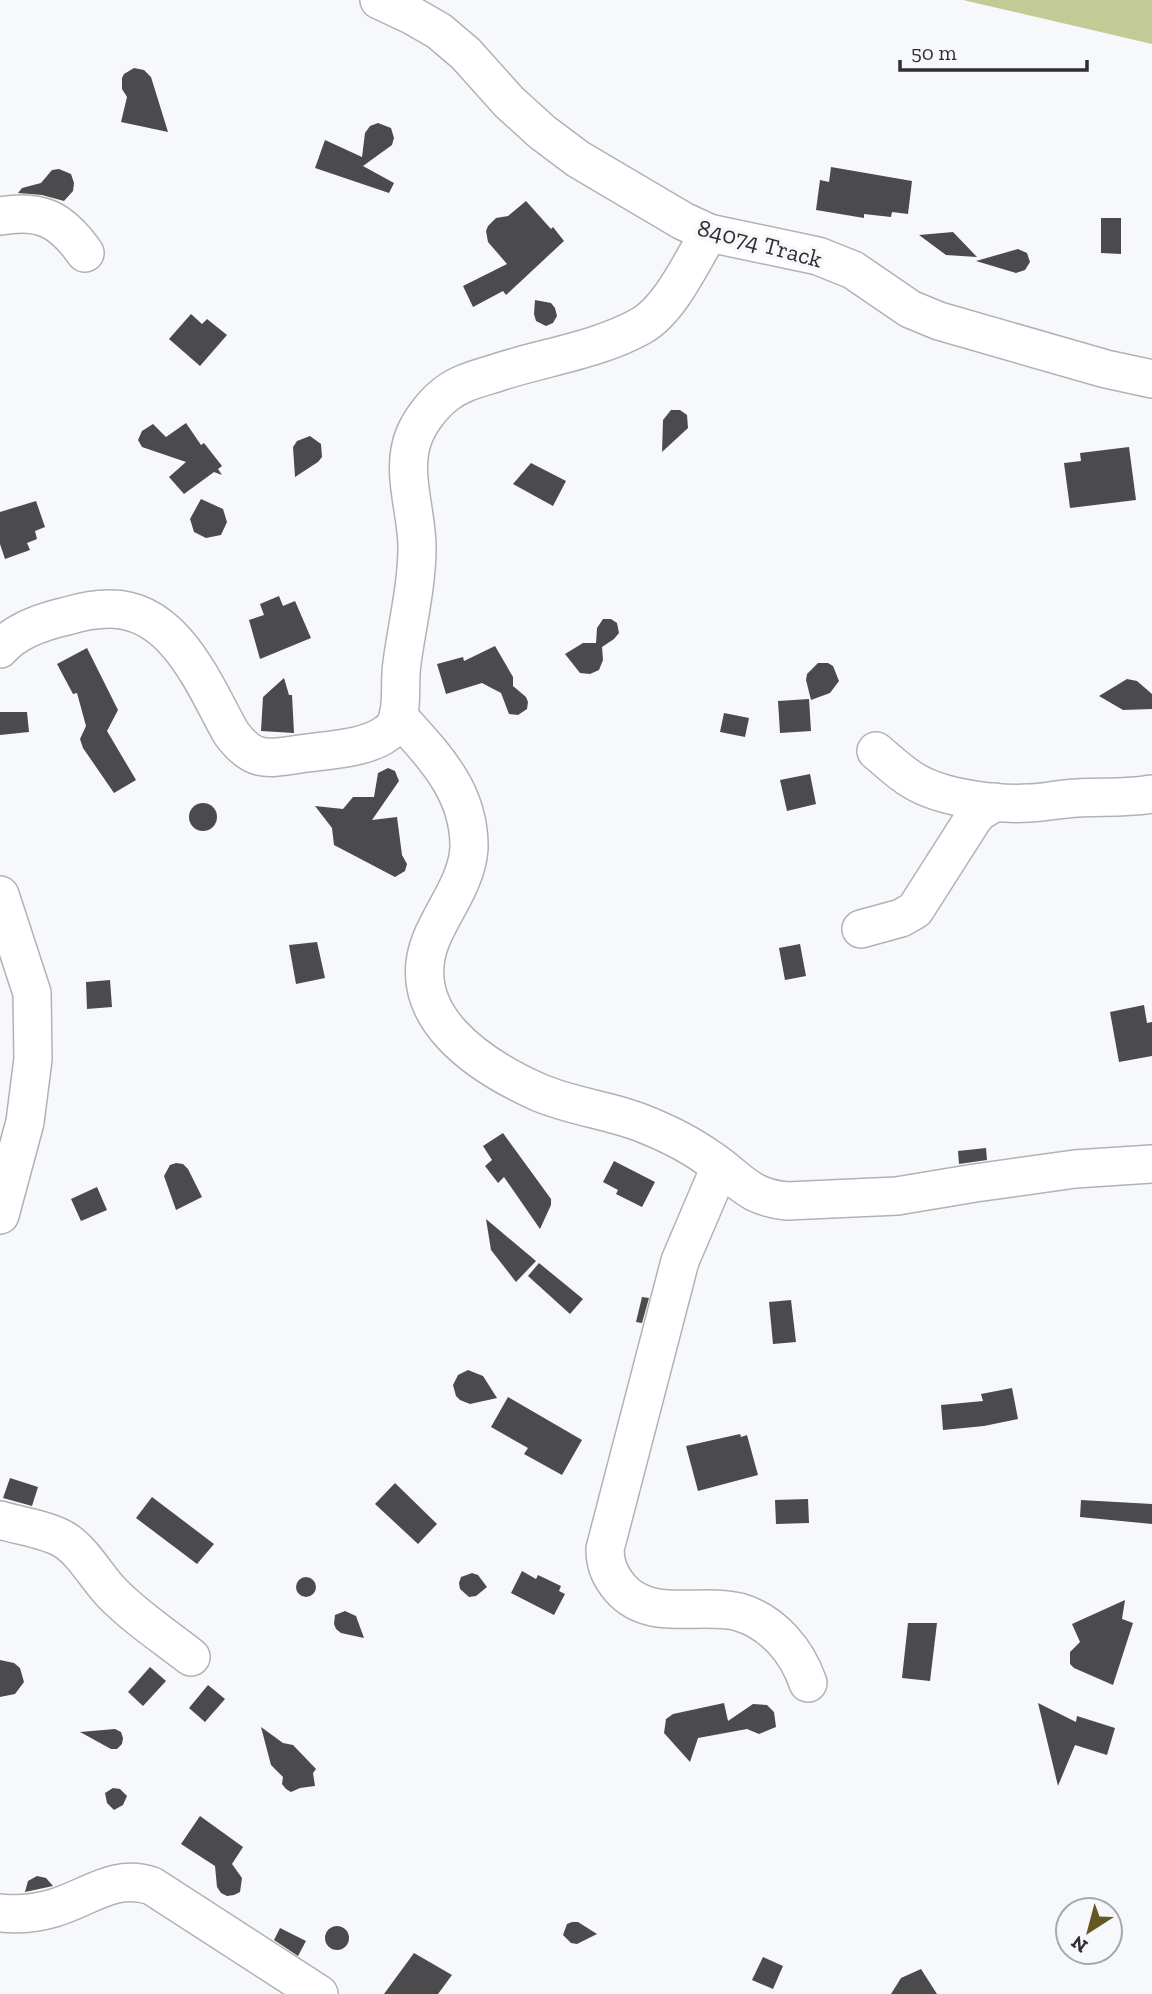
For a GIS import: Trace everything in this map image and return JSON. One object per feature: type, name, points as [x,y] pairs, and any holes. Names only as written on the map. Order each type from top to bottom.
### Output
[{"type":"street","name":"84074 Track","points":[[379,0],[439,31],[467,54],[509,102],[542,132],[578,159],[683,221],[709,233],[818,256],[853,270],[910,309],[939,321],[1106,369],[1152,379]]},
{"type":"street","points":[[0,216],[19,213],[46,216],[74,238],[85,253]]},
{"type":"street","points":[[0,649],[18,635],[45,621],[111,608],[136,613],[155,622],[186,652],[240,746],[259,757],[268,759],[373,741],[396,724],[398,716],[401,665],[415,577],[417,546],[410,453],[422,421],[446,394],[469,382],[609,340],[643,325],[663,307],[709,233]]},
{"type":"street","points":[[398,716],[442,765],[457,791],[465,814],[469,847],[466,867],[430,940],[426,959],[426,994],[432,1008],[455,1040],[538,1092],[637,1121],[679,1139],[757,1195],[787,1201],[897,1196],[1074,1169],[1152,1164]]},
{"type":"street","points":[[876,751],[898,770],[928,788],[995,802],[1027,804],[1152,794]]},
{"type":"street","points":[[861,929],[901,918],[915,910],[979,812],[995,802]]},
{"type":"street","points":[[0,895],[32,993],[33,1059],[25,1122],[0,1215]]},
{"type":"street","points":[[720,1167],[680,1261],[605,1549],[605,1563],[612,1578],[624,1593],[645,1605],[673,1609],[721,1609],[758,1621],[774,1631],[789,1646],[802,1665],[808,1683]]},
{"type":"street","points":[[0,1520],[62,1539],[77,1551],[109,1590],[132,1612],[191,1657]]},
{"type":"street","points":[[0,1913],[55,1908],[106,1886],[128,1881],[141,1882],[152,1886],[319,1994]]},
{"type":"green space","points":[[963,0],[1152,0],[1152,44]]},
{"type":"building","points":[[134,68],[144,70],[151,77],[168,132],[121,122],[127,97],[122,89],[122,78]]},
{"type":"building","points":[[378,123],[391,128],[394,138],[392,145],[363,166],[394,183],[389,193],[315,168],[325,140],[362,157],[365,133],[370,126]]},
{"type":"building","points":[[831,167],[912,181],[908,214],[892,212],[891,217],[864,214],[864,218],[816,210],[820,180],[829,182]]},
{"type":"building","points":[[59,169],[71,174],[74,183],[73,191],[64,201],[42,195],[18,193],[22,188],[41,183],[52,170]]},
{"type":"building","points":[[526,201],[564,241],[506,295],[503,291],[473,307],[463,286],[507,264],[488,242],[488,226],[496,218],[508,216]]},
{"type":"building","points":[[1101,218],[1121,218],[1121,254],[1101,253]]},
{"type":"building","points":[[953,232],[977,257],[946,255],[919,235]]},
{"type":"building","points":[[1018,249],[1027,253],[1030,262],[1025,270],[1016,273],[976,261]]},
{"type":"building","points":[[535,300],[551,303],[555,308],[557,316],[553,323],[546,326],[536,321]]},
{"type":"building","points":[[191,314],[202,324],[207,319],[227,335],[200,366],[169,339]]},
{"type":"building","points":[[671,410],[680,410],[687,415],[688,428],[662,452],[663,420]]},
{"type":"building","points":[[186,423],[201,445],[204,443],[222,466],[218,469],[222,475],[214,472],[184,494],[169,477],[186,462],[142,447],[138,440],[142,431],[153,424],[166,437]]},
{"type":"building","points":[[310,436],[321,444],[322,457],[295,477],[293,447],[297,441]]},
{"type":"building","points":[[1129,447],[1136,500],[1070,508],[1064,463],[1081,461],[1080,453]]},
{"type":"building","points":[[531,463],[566,481],[553,506],[513,484]]},
{"type":"building","points":[[201,499],[223,509],[227,522],[221,535],[206,538],[194,532],[190,519]]},
{"type":"building","points":[[36,501],[45,527],[35,531],[37,539],[27,543],[30,550],[5,559],[0,544],[0,512]]},
{"type":"building","points":[[279,596],[283,606],[295,601],[311,638],[260,659],[249,620],[264,615],[260,604]]},
{"type":"building","points":[[603,619],[611,619],[617,623],[619,633],[602,647],[603,660],[599,670],[590,674],[580,673],[565,654],[583,643],[596,643],[597,628]]},
{"type":"building","points":[[495,646],[513,677],[513,686],[528,702],[527,709],[518,715],[509,714],[501,693],[482,683],[446,694],[437,664],[463,657],[464,661]]},
{"type":"building","points":[[87,648],[118,710],[107,731],[136,780],[114,793],[83,748],[80,739],[86,726],[77,693],[73,694],[57,664]]},
{"type":"building","points":[[818,663],[833,666],[839,681],[830,693],[811,700],[807,674]]},
{"type":"building","points":[[284,678],[289,695],[292,695],[294,733],[261,731],[263,697]]},
{"type":"building","points":[[1127,679],[1137,681],[1152,694],[1152,709],[1123,710],[1099,696]]},
{"type":"building","points":[[809,699],[811,731],[780,733],[778,701]]},
{"type":"building","points":[[0,712],[27,712],[29,732],[0,735]]},
{"type":"building","points":[[724,713],[749,718],[745,737],[720,732]]},
{"type":"building","points":[[388,768],[395,771],[399,781],[372,820],[397,817],[402,855],[407,864],[405,871],[395,877],[334,845],[332,828],[315,806],[343,809],[353,797],[374,797],[378,773]]},
{"type":"building","points":[[810,774],[816,804],[787,811],[780,780]]},
{"type":"building","points":[[203,803],[213,807],[217,817],[213,827],[203,831],[193,827],[189,817],[193,807]]},
{"type":"building","points":[[317,942],[325,978],[296,984],[289,945]]},
{"type":"building","points":[[800,944],[806,976],[785,980],[779,948]]},
{"type":"building","points":[[110,980],[112,1007],[87,1009],[86,982]]},
{"type":"building","points":[[1144,1005],[1147,1023],[1152,1022],[1152,1056],[1119,1062],[1110,1012]]},
{"type":"building","points":[[503,1133],[551,1199],[540,1229],[504,1177],[498,1183],[485,1166],[492,1160],[483,1146]]},
{"type":"building","points":[[986,1148],[987,1160],[959,1164],[958,1151]]},
{"type":"building","points":[[614,1161],[655,1182],[642,1207],[616,1194],[618,1190],[603,1182]]},
{"type":"building","points":[[183,1164],[188,1169],[202,1197],[176,1210],[164,1176],[170,1165]]},
{"type":"building","points":[[97,1187],[107,1210],[81,1221],[71,1199]]},
{"type":"building","points":[[486,1219],[536,1261],[516,1282],[491,1250]]},
{"type":"building","points":[[539,1263],[583,1299],[570,1314],[528,1276]]},
{"type":"building","points":[[642,1297],[649,1298],[642,1323],[636,1322]]},
{"type":"building","points":[[791,1300],[796,1342],[773,1344],[769,1302]]},
{"type":"building","points":[[468,1370],[483,1376],[497,1398],[470,1404],[460,1400],[453,1385],[458,1375]]},
{"type":"building","points":[[1012,1388],[1018,1419],[943,1430],[941,1405],[983,1401],[981,1394]]},
{"type":"building","points":[[508,1397],[582,1440],[562,1475],[524,1454],[528,1448],[491,1427]]},
{"type":"building","points":[[740,1434],[741,1437],[747,1435],[758,1475],[698,1491],[686,1446]]},
{"type":"building","points":[[10,1478],[38,1487],[32,1506],[3,1498]]},
{"type":"building","points":[[395,1483],[437,1524],[418,1544],[375,1504]]},
{"type":"building","points":[[152,1497],[214,1544],[197,1564],[136,1518]]},
{"type":"building","points":[[808,1499],[809,1523],[776,1524],[775,1500]]},
{"type":"building","points":[[1081,1500],[1152,1504],[1152,1524],[1080,1517]]},
{"type":"building","points":[[522,1571],[536,1579],[538,1575],[561,1586],[559,1591],[565,1594],[554,1615],[511,1593]]},
{"type":"building","points":[[472,1573],[478,1575],[487,1587],[476,1596],[469,1597],[460,1589],[459,1583],[461,1577]]},
{"type":"building","points":[[306,1577],[313,1580],[316,1587],[313,1594],[306,1597],[299,1594],[296,1587],[299,1580]]},
{"type":"building","points":[[1125,1600],[1122,1619],[1133,1623],[1113,1685],[1070,1664],[1070,1652],[1080,1642],[1072,1624]]},
{"type":"building","points":[[345,1611],[356,1616],[364,1638],[341,1633],[336,1629],[335,1615]]},
{"type":"building","points":[[908,1623],[937,1623],[930,1681],[902,1678]]},
{"type":"building","points":[[0,1660],[14,1663],[20,1668],[24,1682],[15,1694],[0,1697]]},
{"type":"building","points":[[150,1667],[166,1681],[143,1706],[128,1692]]},
{"type":"building","points":[[208,1685],[225,1699],[205,1722],[189,1708]]},
{"type":"building","points":[[724,1703],[728,1721],[753,1704],[767,1705],[774,1712],[776,1727],[759,1734],[747,1729],[698,1738],[690,1762],[664,1733],[666,1719],[673,1714]]},
{"type":"building","points":[[1038,1703],[1076,1722],[1077,1716],[1115,1728],[1107,1755],[1075,1745],[1058,1786]]},
{"type":"building","points":[[261,1727],[283,1743],[293,1745],[316,1769],[313,1773],[315,1786],[291,1792],[286,1789],[282,1784],[283,1777],[271,1765]]},
{"type":"building","points":[[115,1729],[121,1732],[123,1738],[117,1749],[111,1749],[80,1732]]},
{"type":"building","points":[[113,1788],[120,1789],[127,1796],[123,1805],[114,1810],[107,1803],[105,1793]]},
{"type":"building","points":[[200,1816],[243,1847],[232,1864],[242,1878],[240,1892],[234,1895],[227,1896],[217,1887],[215,1866],[181,1844]]},
{"type":"building","points":[[37,1876],[46,1878],[53,1886],[25,1892],[28,1881]]},
{"type":"building","points":[[578,1922],[597,1934],[577,1944],[571,1943],[563,1935],[567,1924]]},
{"type":"building","points":[[337,1926],[346,1929],[349,1938],[346,1947],[337,1950],[328,1947],[325,1938],[328,1929]]},
{"type":"building","points":[[280,1928],[306,1941],[298,1956],[274,1940]]},
{"type":"building","points":[[414,1953],[452,1975],[438,1994],[384,1994]]},
{"type":"building","points":[[763,1957],[783,1966],[773,1989],[752,1980]]},
{"type":"building","points":[[921,1969],[937,1994],[891,1994],[901,1978]]}]
